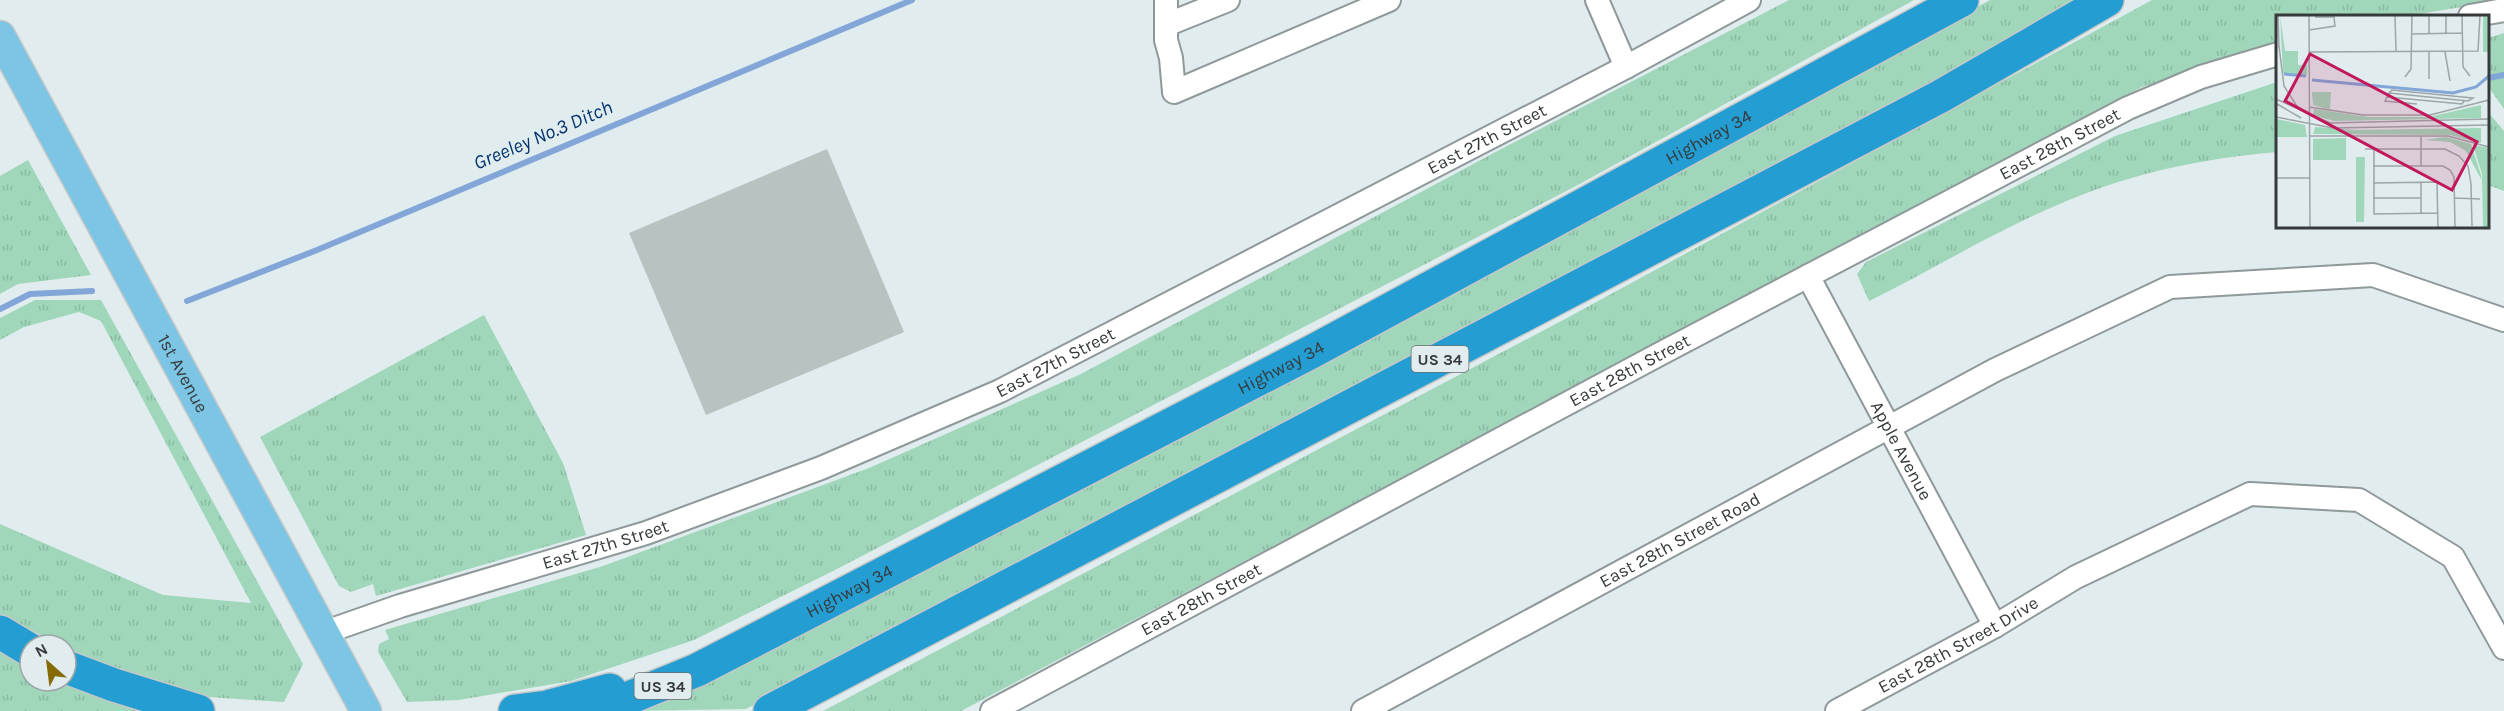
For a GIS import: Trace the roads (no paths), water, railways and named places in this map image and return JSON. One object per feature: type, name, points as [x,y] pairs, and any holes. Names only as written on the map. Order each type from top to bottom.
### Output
[{"type":"highway","name":"Highway 34","points":[[588,711],[659,687],[734,650],[1315,350],[1962,0]]},
{"type":"highway","name":"US 34","points":[[770,711],[1941,96],[2107,0]]},
{"type":"highway","points":[[0,632],[18,643]]},
{"type":"highway","points":[[515,711],[547,707],[651,679],[734,650]]},
{"type":"highway","points":[[78,672],[198,711]]},
{"type":"main road","name":"1st Avenue","points":[[0,36],[366,711]]},
{"type":"street","points":[[1166,0],[1166,25],[1174,92],[1389,0]]},
{"type":"street","points":[[1166,25],[1228,0]]},
{"type":"street","points":[[1597,0],[1626,67]]},
{"type":"street","name":"East 27th Street","points":[[323,633],[400,606],[646,533],[821,468],[985,398],[1626,67],[1749,0]]},
{"type":"street","points":[[2476,15],[2504,10]]},
{"type":"street","name":"East 28th Street","points":[[992,711],[2128,108],[2201,77],[2276,54]]},
{"type":"street","name":"East 28th Street Road","points":[[1363,711],[1995,370],[2170,287],[2373,275],[2504,320]]},
{"type":"street","name":"Apple Avenue","points":[[1809,276],[1995,626]]},
{"type":"street","name":"East 28th Street Drive","points":[[1837,711],[1995,626],[2076,577],[2250,494],[2359,500],[2453,557],[2504,648]]},
{"type":"waterway","name":"Greeley No.3 Ditch","points":[[187,301],[317,250],[912,0]]},
{"type":"waterway","points":[[2489,78],[2504,75]]},
{"type":"waterway","name":"Greeley No.3 Ditch","points":[[0,309],[30,294],[92,291]]}]
